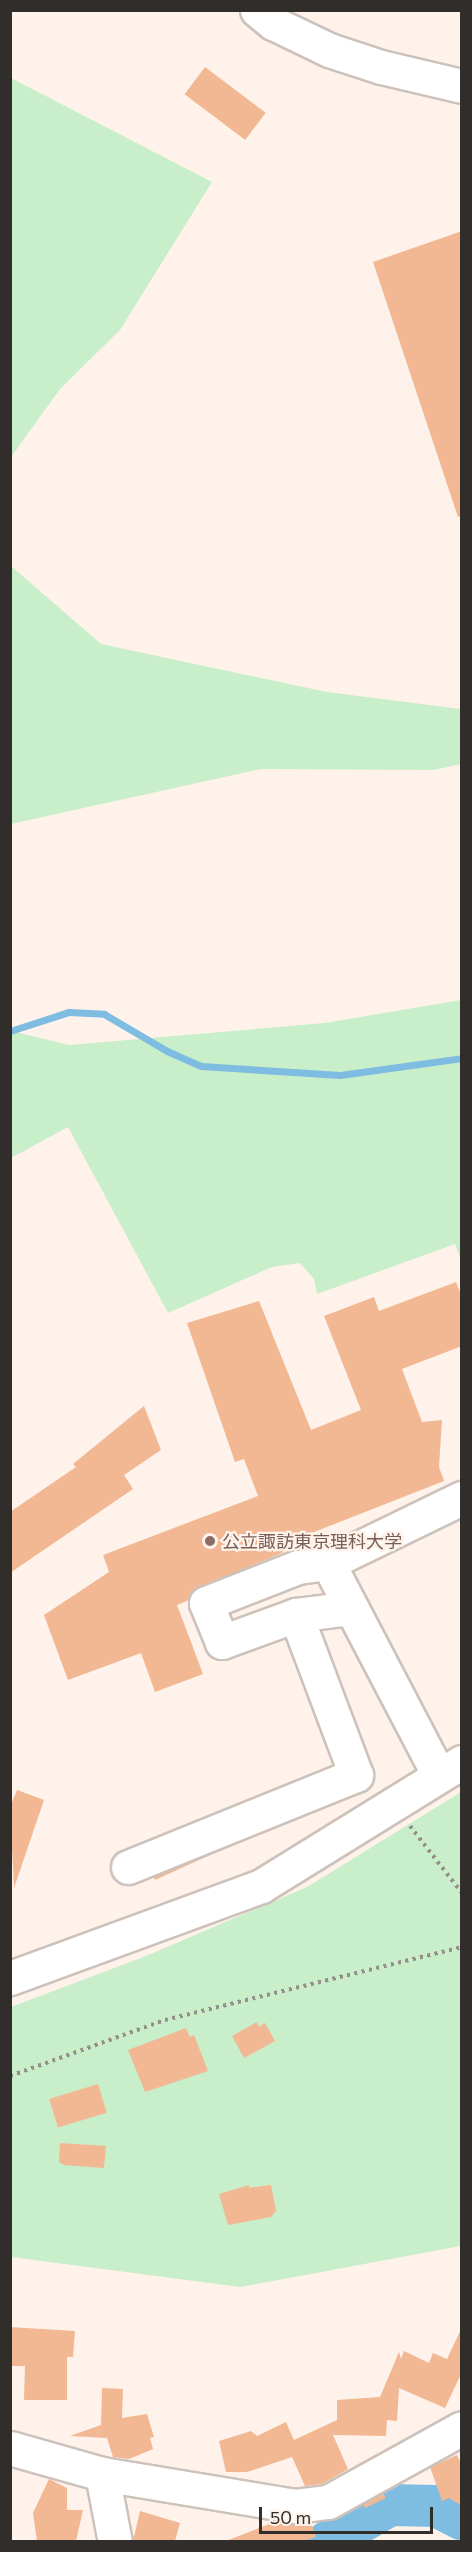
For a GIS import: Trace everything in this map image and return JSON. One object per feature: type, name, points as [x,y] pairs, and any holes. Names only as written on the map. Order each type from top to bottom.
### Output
[{"type":"street","points":[[257,10],[273,23],[329,50],[381,68],[462,86]]},
{"type":"street","points":[[351,1608],[296,1615],[222,1642],[206,1603],[298,1568],[328,1563],[462,1498]]},
{"type":"street","points":[[10,1978],[261,1886],[450,1769],[351,1608],[328,1563]]},
{"type":"street","points":[[128,1867],[356,1775],[296,1615]]},
{"type":"street","points":[[10,2448],[102,2474],[295,2506],[327,2502],[462,2428]]},
{"type":"street","points":[[102,2474],[115,2541]]},
{"type":"path","points":[[393,1804],[462,1893]]},
{"type":"path","points":[[10,2076],[165,2020],[462,1947]]},
{"type":"green space","points":[[11,78],[212,182],[120,330],[60,389],[11,457]]},
{"type":"green space","points":[[11,566],[101,644],[327,692],[461,709],[461,764],[434,770],[261,769],[11,824]]},
{"type":"green space","points":[[461,1000],[461,1260],[455,1244],[317,1294],[314,1279],[300,1263],[272,1267],[168,1313],[68,1127],[11,1158],[11,1031],[69,1045],[325,1023]]},
{"type":"green space","points":[[461,1792],[461,2246],[240,2287],[11,2257],[11,2007],[146,1956],[307,1887]]},
{"type":"building","points":[[205,67],[266,113],[245,140],[185,94]]},
{"type":"building","points":[[462,231],[462,516],[458,517],[373,262]]},
{"type":"building","points":[[456,1282],[462,1297],[462,1346],[402,1369],[422,1422],[442,1420],[439,1467],[444,1481],[281,1545],[284,1552],[192,1591],[187,1601],[177,1605],[203,1674],[155,1692],[141,1653],[68,1680],[44,1615],[109,1572],[103,1555],[258,1496],[244,1459],[235,1462],[187,1323],[259,1301],[311,1430],[361,1410],[324,1316],[374,1297],[379,1311]]},
{"type":"building","points":[[144,1406],[161,1450],[124,1475],[133,1489],[10,1573],[10,1512],[76,1467],[73,1464]]},
{"type":"building","points":[[17,1790],[44,1800],[14,1888],[10,1807]]},
{"type":"building","points":[[232,1845],[155,1880],[154,1877]]},
{"type":"building","points":[[257,2022],[259,2027],[265,2023],[275,2041],[244,2058],[232,2036]]},
{"type":"building","points":[[186,2028],[190,2037],[194,2035],[208,2071],[145,2092],[128,2050]]},
{"type":"building","points":[[98,2084],[107,2113],[58,2128],[49,2099]]},
{"type":"building","points":[[60,2143],[106,2146],[104,2168],[64,2165],[59,2162]]},
{"type":"building","points":[[249,2185],[249,2188],[271,2185],[276,2211],[271,2217],[228,2225],[219,2194]]},
{"type":"building","points":[[10,2327],[75,2331],[73,2357],[67,2357],[67,2400],[24,2400],[25,2366],[10,2366]]},
{"type":"building","points":[[462,2327],[462,2372],[445,2408],[399,2388],[397,2421],[387,2420],[386,2436],[333,2435],[348,2469],[322,2484],[305,2486],[292,2457],[247,2472],[226,2472],[219,2441],[251,2431],[257,2436],[286,2422],[294,2440],[337,2420],[337,2400],[380,2397],[399,2352],[401,2359],[404,2351],[429,2363],[433,2353],[447,2359]]},
{"type":"building","points":[[102,2388],[123,2389],[122,2418],[147,2414],[154,2437],[150,2438],[153,2449],[129,2459],[113,2457],[107,2438],[70,2436],[101,2425]]},
{"type":"building","points":[[457,2455],[462,2466],[462,2506],[449,2498],[442,2501],[430,2467]]},
{"type":"building","points":[[49,2479],[67,2488],[67,2510],[83,2510],[76,2541],[37,2541],[33,2513]]},
{"type":"building","points":[[383,2493],[386,2498],[365,2508],[363,2504]]},
{"type":"building","points":[[140,2511],[180,2523],[175,2541],[133,2541]]},
{"type":"building","points":[[274,2522],[311,2523],[316,2537],[304,2541],[226,2541]]},
{"type":"waterway","points":[[10,1031],[69,1012],[104,1014],[167,1051],[201,1066],[340,1075],[462,1058]]},
{"type":"waterway","points":[[327,2542],[390,2505],[436,2506],[462,2519]]},
{"type":"place","name":"公立諏訪東京理科大学","points":[[210,1541]]}]
